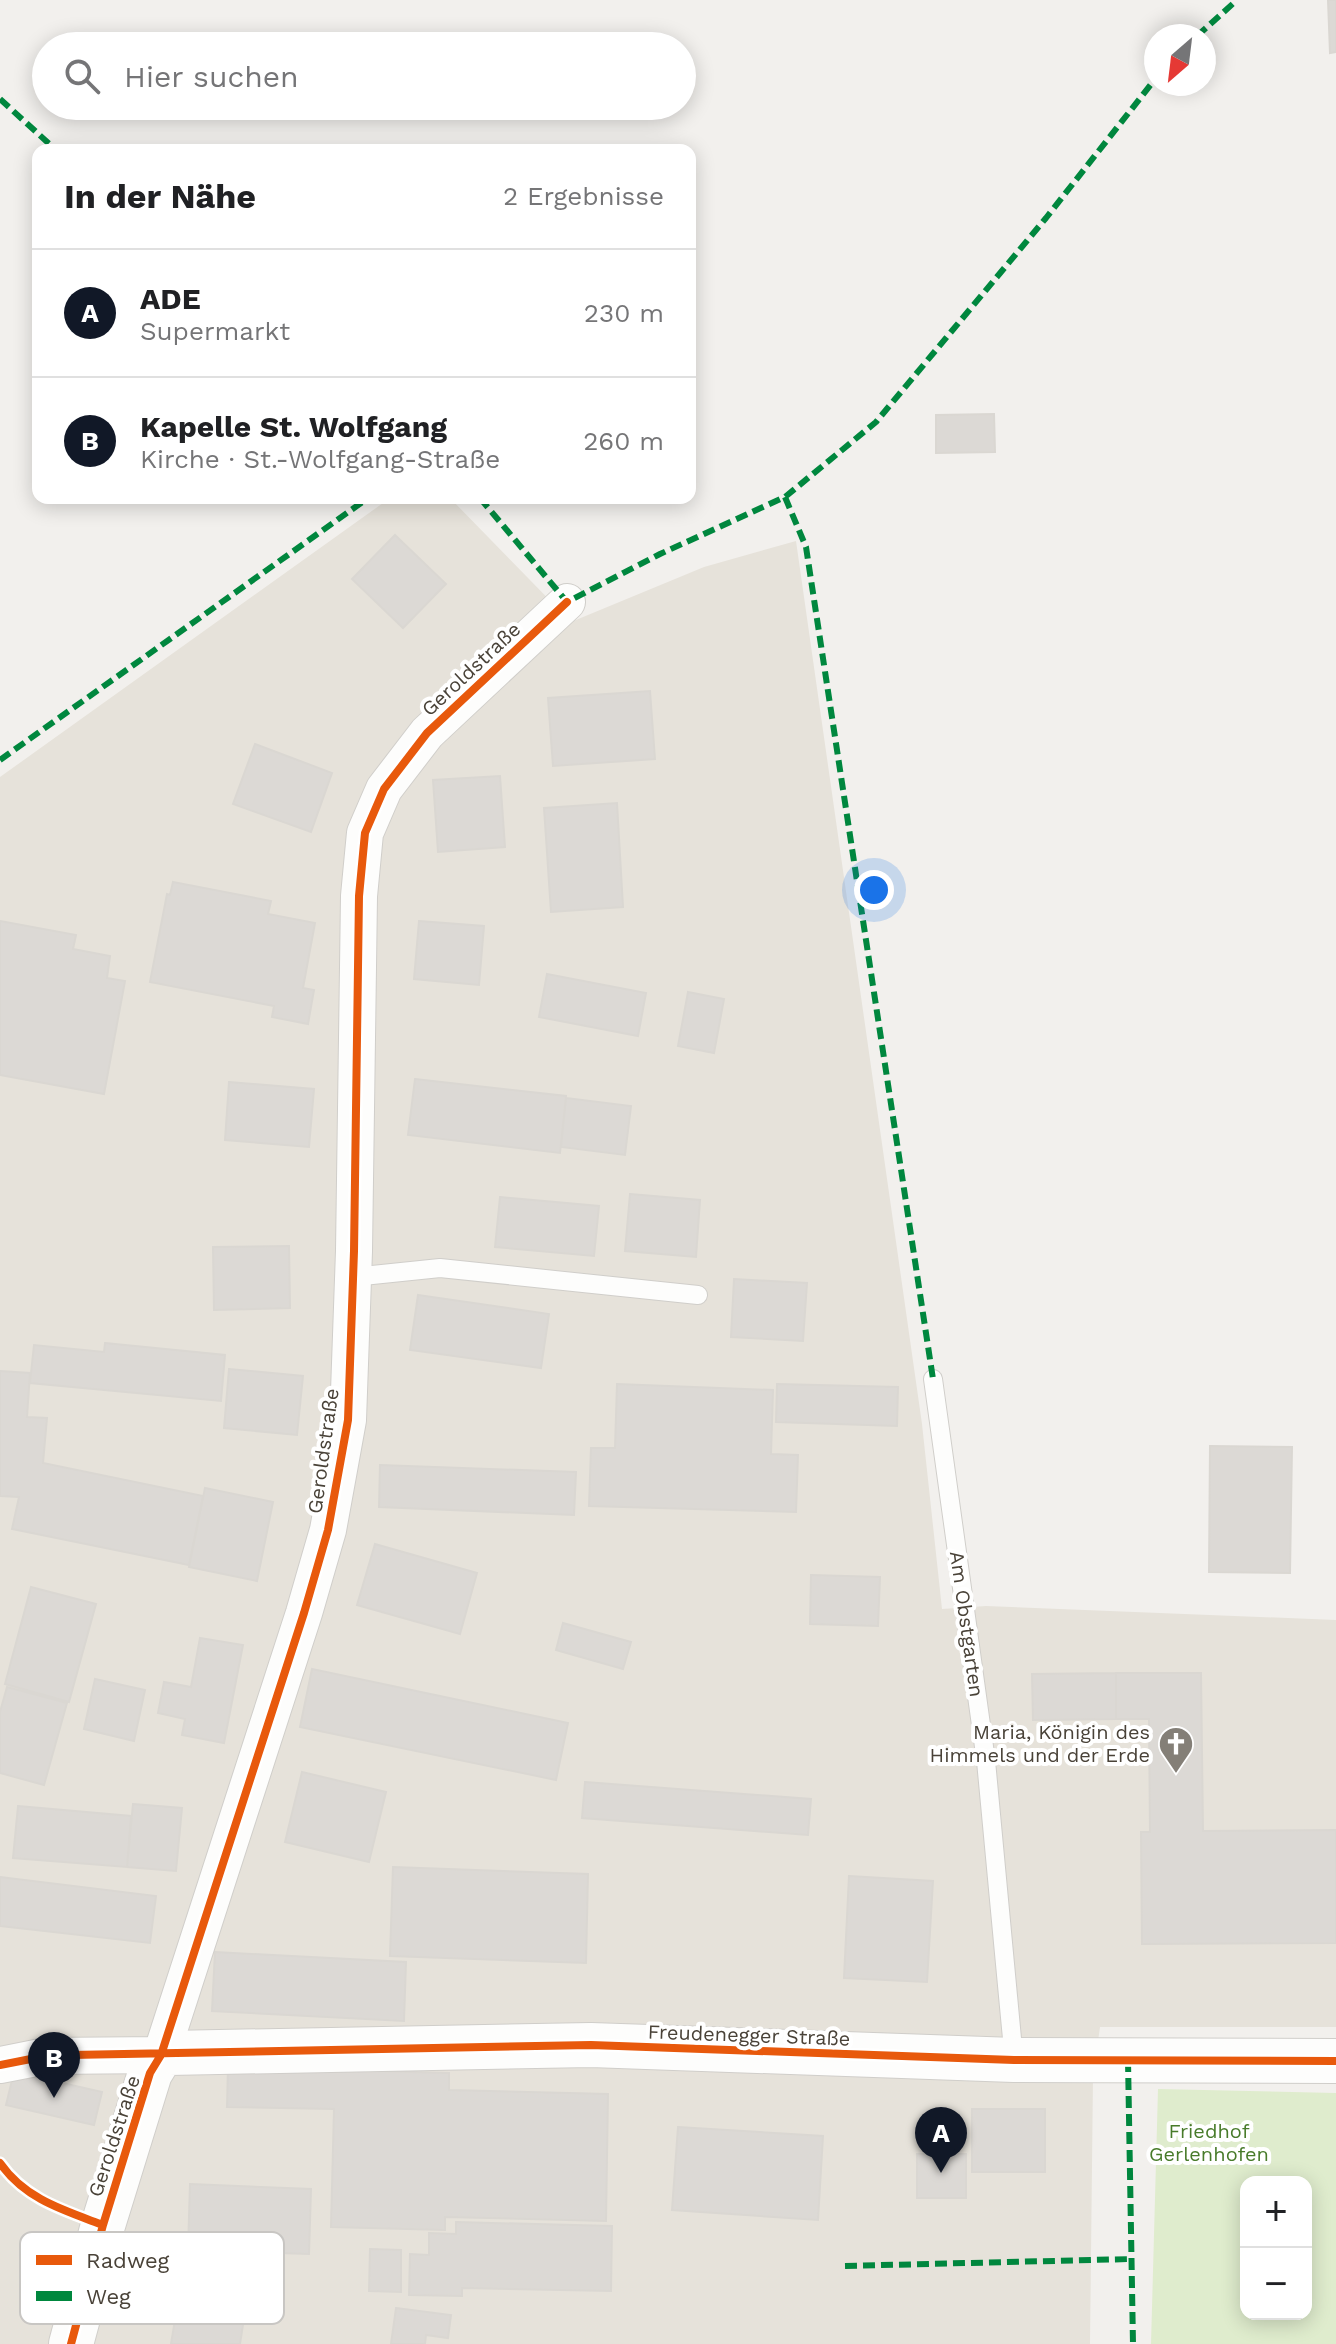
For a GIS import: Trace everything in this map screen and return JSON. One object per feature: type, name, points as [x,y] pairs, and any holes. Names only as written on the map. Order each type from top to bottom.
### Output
[{"type":"street","name":"Geroldstraße","points":[[101,2232],[150,2073],[161,2055],[304,1613],[328,1530],[348,1420],[359,896],[365,833],[384,789],[427,733],[567,602]]},
{"type":"street","name":"Freudenegger Straße","points":[[161,2055],[591,2045],[1014,2060],[1336,2061]]},
{"type":"street","points":[[0,2065],[46,2056],[161,2055]]},
{"type":"street","name":"Geroldstraße","points":[[71,2344],[76,2324]]},
{"type":"lane","points":[[353,1277],[440,1268],[698,1295]]},
{"type":"lane","name":"Am Obstgarten","points":[[933,1379],[986,1761],[1014,2060]]},
{"type":"shaded area","points":[[382,504],[456,504],[571,622],[704,567],[796,541],[922,1424],[942,1609],[986,1606],[1336,1620],[1336,2027],[1100,2027],[1093,2076],[1090,2344],[0,2344],[0,777]]},
{"type":"green space","name":"Friedhof Gerlenhofen","points":[[1158,2089],[1336,2093],[1336,2344],[1151,2344]]},
{"type":"building","points":[[1328,0],[1336,0],[1336,52],[1330,53]]},
{"type":"building","points":[[994,414],[995,452],[936,453],[936,415]]},
{"type":"building","points":[[395,535],[446,584],[403,628],[352,579]]},
{"type":"building","points":[[650,691],[655,759],[553,766],[548,698]]},
{"type":"building","points":[[255,744],[332,773],[311,832],[233,804]]},
{"type":"building","points":[[500,776],[505,847],[438,852],[433,780]]},
{"type":"building","points":[[617,803],[623,907],[551,912],[544,808]]},
{"type":"building","points":[[173,882],[271,901],[268,914],[315,923],[303,988],[314,990],[308,1024],[272,1017],[274,1006],[150,982],[167,894],[170,895]]},
{"type":"building","points":[[0,921],[76,935],[73,949],[110,956],[107,978],[125,981],[104,1094],[0,1075]]},
{"type":"building","points":[[419,921],[484,926],[479,985],[414,979]]},
{"type":"building","points":[[547,974],[646,993],[638,1036],[539,1017]]},
{"type":"building","points":[[688,992],[724,999],[714,1053],[678,1046]]},
{"type":"building","points":[[415,1079],[566,1096],[560,1153],[408,1135]]},
{"type":"building","points":[[229,1082],[314,1089],[309,1147],[225,1140]]},
{"type":"building","points":[[566,1098],[631,1106],[625,1155],[561,1147]]},
{"type":"building","points":[[630,1194],[700,1200],[696,1257],[625,1251]]},
{"type":"building","points":[[500,1197],[599,1206],[594,1256],[495,1247]]},
{"type":"building","points":[[289,1246],[290,1308],[214,1310],[213,1247]]},
{"type":"building","points":[[734,1279],[807,1283],[803,1341],[731,1337]]},
{"type":"building","points":[[418,1295],[549,1314],[541,1368],[410,1350]]},
{"type":"building","points":[[105,1343],[225,1355],[221,1401],[30,1383],[34,1345],[104,1352]]},
{"type":"building","points":[[229,1369],[303,1376],[297,1435],[224,1428]]},
{"type":"building","points":[[0,1371],[30,1373],[27,1417],[47,1418],[43,1463],[203,1496],[189,1565],[12,1529],[19,1497],[0,1496]]},
{"type":"building","points":[[617,1384],[773,1390],[771,1454],[798,1455],[796,1512],[589,1506],[591,1448],[615,1448]]},
{"type":"building","points":[[777,1384],[898,1387],[897,1426],[776,1422]]},
{"type":"building","points":[[1210,1446],[1292,1447],[1290,1573],[1209,1572]]},
{"type":"building","points":[[380,1465],[576,1472],[574,1515],[379,1507]]},
{"type":"building","points":[[205,1488],[273,1502],[257,1581],[189,1567]]},
{"type":"building","points":[[375,1544],[477,1573],[460,1634],[357,1605]]},
{"type":"building","points":[[811,1575],[880,1577],[878,1626],[810,1624]]},
{"type":"building","points":[[31,1587],[96,1604],[69,1702],[5,1684]]},
{"type":"building","points":[[563,1623],[631,1642],[623,1669],[556,1650]]},
{"type":"building","points":[[200,1638],[243,1645],[224,1743],[182,1735],[185,1719],[158,1713],[164,1682],[191,1687]]},
{"type":"building","points":[[312,1669],[568,1723],[556,1780],[300,1727]]},
{"type":"building","points":[[1116,1673],[1116,1719],[1033,1720],[1032,1674]]},
{"type":"building","name":"Maria, Königin des Himmels und der Erde","points":[[1116,1673],[1201,1673],[1203,1831],[1336,1830],[1336,1943],[1142,1944],[1141,1832],[1150,1832],[1149,1719],[1116,1719]]},
{"type":"building","points":[[95,1679],[145,1690],[134,1741],[84,1729]]},
{"type":"building","points":[[7,1687],[67,1703],[44,1785],[0,1773],[0,1712]]},
{"type":"building","points":[[302,1772],[386,1792],[369,1862],[285,1842]]},
{"type":"building","points":[[585,1782],[811,1799],[808,1835],[582,1818]]},
{"type":"building","points":[[133,1804],[182,1808],[176,1871],[127,1867]]},
{"type":"building","points":[[18,1806],[131,1816],[127,1867],[13,1858]]},
{"type":"building","points":[[393,1867],[588,1874],[586,1963],[390,1956]]},
{"type":"building","points":[[849,1876],[933,1881],[927,1982],[844,1978]]},
{"type":"building","points":[[0,1877],[156,1896],[150,1943],[0,1926]]},
{"type":"building","points":[[215,1952],[406,1962],[404,2021],[212,2011]]},
{"type":"building","points":[[228,2067],[449,2073],[449,2090],[608,2094],[606,2221],[445,2217],[445,2230],[331,2227],[334,2109],[227,2107]]},
{"type":"building","points":[[14,2072],[102,2092],[94,2125],[6,2105]]},
{"type":"building","points":[[972,2109],[1045,2109],[1045,2172],[972,2172]]},
{"type":"building","points":[[678,2127],[823,2136],[818,2220],[672,2210]]},
{"type":"building","points":[[917,2154],[966,2154],[966,2198],[917,2198]]},
{"type":"building","points":[[190,2184],[311,2189],[309,2254],[284,2253],[284,2232],[189,2232]]},
{"type":"building","points":[[456,2222],[612,2226],[611,2291],[462,2288],[462,2296],[409,2295],[410,2254],[429,2255],[429,2233],[456,2234]]},
{"type":"building","points":[[370,2249],[401,2250],[401,2292],[369,2291]]},
{"type":"building","points":[[396,2308],[451,2315],[448,2338],[426,2335],[425,2344],[391,2344]]},
{"type":"building","points":[[174,2324],[243,2324],[240,2344],[171,2344]]},
{"type":"marked path","points":[[1210,24],[1237,0]]},
{"type":"marked path","points":[[485,504],[567,602],[660,554],[785,497],[876,422],[1046,218],[1144,93]]},
{"type":"marked path","points":[[0,99],[49,144]]},
{"type":"marked path","points":[[785,497],[806,547],[933,1379]]},
{"type":"marked path","points":[[0,760],[360,504]]},
{"type":"marked path","points":[[1128,2060],[1133,2344]]},
{"type":"marked path","points":[[845,2266],[1132,2259]]},
{"type":"cycle path","points":[[101,2232],[150,2073],[161,2055],[304,1613],[328,1530],[348,1420],[354,1251],[359,896],[365,833],[384,789],[427,733],[567,602]]},
{"type":"cycle path","points":[[0,2065],[46,2056],[71,2055],[591,2045],[1014,2060],[1336,2061]]},
{"type":"cycle path","points":[[0,2163],[33,2194],[103,2225]]},
{"type":"cycle path","points":[[71,2344],[76,2324]]},
{"type":"place","name":"Maria, Königin des Himmels und der Erde","points":[[1176,1775]]},
{"type":"place","name":"Kapelle St. Wolfgang","points":[[54,2098]]},
{"type":"place","name":"ADE","points":[[941,2173]]}]
